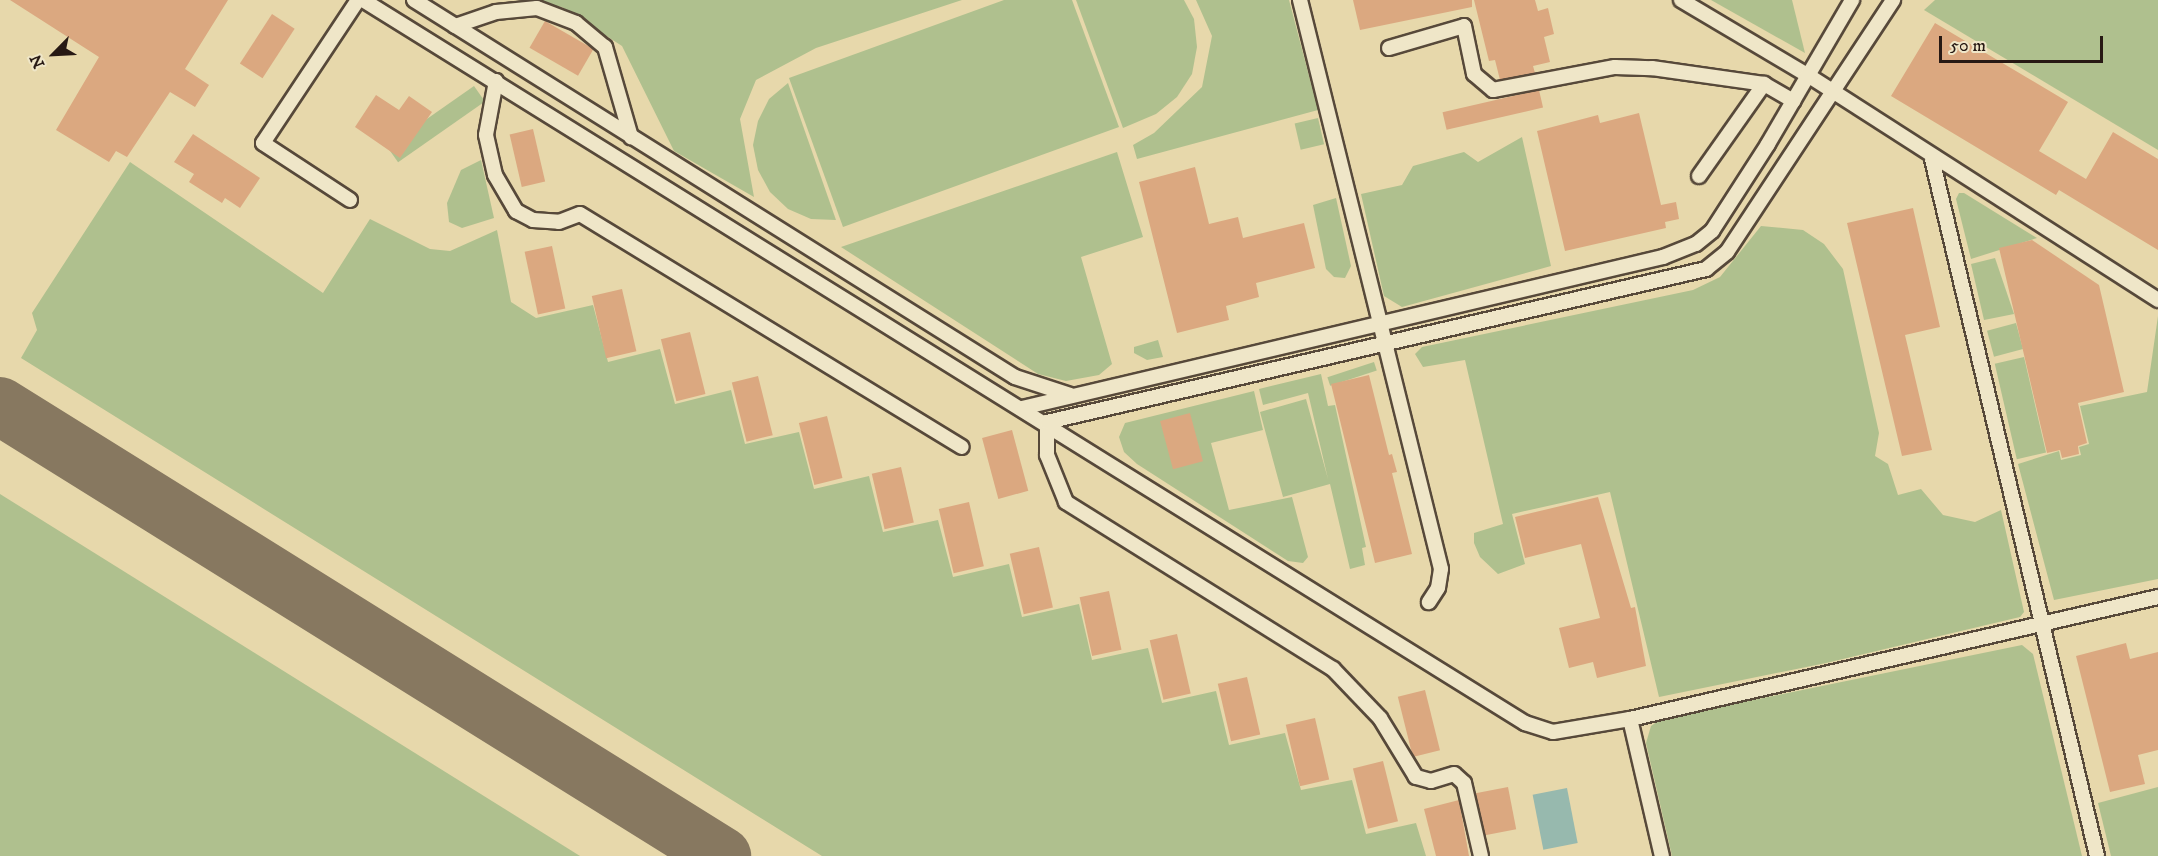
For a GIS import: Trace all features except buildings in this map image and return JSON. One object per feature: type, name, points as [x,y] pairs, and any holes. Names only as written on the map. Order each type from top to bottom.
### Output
[{"type":"lane","points":[[350,200],[263,143],[358,0]]},
{"type":"lane","points":[[363,0],[1047,422],[1525,723],[1553,732],[1630,719],[2158,597]]},
{"type":"lane","points":[[1300,0],[1388,346],[1441,569],[1438,588],[1429,602]]},
{"type":"lane","points":[[1680,0],[1809,76],[1830,93],[1932,159],[2158,300]]},
{"type":"lane","points":[[1022,408],[1663,257],[1696,244],[1712,231],[1794,101],[1852,0]]},
{"type":"lane","points":[[1047,422],[1098,413],[1388,346],[1706,269],[1727,252],[1893,0]]},
{"type":"lane","points":[[423,2],[455,26],[1015,377],[1072,396]]},
{"type":"lane","points":[[455,26],[496,12],[537,8],[576,23],[605,47],[631,137]]},
{"type":"lane","points":[[1389,48],[1464,26],[1474,74],[1493,90],[1615,67],[1652,68],[1764,84],[1794,101]]},
{"type":"lane","points":[[496,81],[486,135],[495,175],[516,211],[533,220],[559,222],[580,214],[961,447]]},
{"type":"lane","points":[[1699,176],[1764,84]]},
{"type":"lane","points":[[1932,159],[2097,856]]},
{"type":"lane","points":[[1091,391],[1098,413]]},
{"type":"lane","points":[[1047,422],[1047,456],[1066,502],[1332,669],[1380,718],[1416,777],[1431,781],[1454,774],[1464,783],[1481,856]]},
{"type":"lane","points":[[1630,719],[1662,856]]},
{"type":"green space","points":[[519,0],[962,0],[816,48],[756,80],[740,119],[754,197],[674,151],[622,46],[562,7]]},
{"type":"green space","points":[[1004,0],[1072,0],[1119,127],[843,227],[789,78]]},
{"type":"green space","points":[[1076,0],[1184,0],[1194,19],[1197,47],[1192,74],[1177,97],[1156,114],[1123,128]]},
{"type":"green space","points":[[1196,0],[1289,0],[1318,110],[1137,159],[1133,145],[1154,133],[1202,87],[1212,36]]},
{"type":"green space","points":[[1711,0],[1792,0],[1805,53]]},
{"type":"green space","points":[[1935,0],[2158,0],[2158,150],[1924,10]]},
{"type":"green space","points":[[788,83],[836,220],[811,219],[788,209],[770,192],[758,170],[753,145],[758,121],[769,99]]},
{"type":"green space","points":[[474,86],[485,102],[398,162],[387,147]]},
{"type":"green space","points":[[1318,118],[1324,144],[1301,150],[1295,123]]},
{"type":"green space","points":[[1522,137],[1551,266],[1402,307],[1384,296],[1361,194],[1402,185],[1413,166],[1464,152],[1478,162]]},
{"type":"green space","points":[[1117,152],[1143,237],[1081,257],[1112,364],[1099,375],[1066,381],[1038,374],[841,247]]},
{"type":"green space","points":[[481,160],[494,218],[462,228],[449,222],[447,203],[461,170]]},
{"type":"green space","points":[[130,162],[323,293],[370,219],[430,249],[450,251],[497,230],[511,302],[536,318],[593,305],[608,362],[660,349],[675,404],[731,390],[745,444],[799,432],[814,489],[869,476],[883,532],[938,520],[953,577],[1009,564],[1022,617],[1079,604],[1092,660],[1148,648],[1162,703],[1216,691],[1229,745],[1285,733],[1301,790],[1352,780],[1366,834],[1416,823],[1426,856],[822,856],[21,358],[37,330],[32,313]]},
{"type":"green space","points":[[1959,193],[1964,193],[2037,238],[1971,259],[1956,199]]},
{"type":"green space","points":[[1336,198],[1351,266],[1345,278],[1334,277],[1326,269],[1313,205]]},
{"type":"green space","points":[[1761,226],[1803,230],[1824,244],[1843,269],[1879,433],[1875,456],[1888,464],[1898,495],[1921,489],[1943,515],[1975,522],[2001,510],[2024,612],[2020,617],[1826,663],[1659,697],[1610,492],[1512,514],[1525,564],[1498,574],[1480,557],[1474,543],[1474,533],[1503,524],[1465,360],[1423,367],[1415,354],[1422,347],[1693,290],[1720,277]]},
{"type":"green space","points":[[1995,258],[2014,314],[1984,320],[1971,264]]},
{"type":"green space","points":[[2158,316],[2158,579],[2054,600],[2018,464],[2059,451],[2061,460],[2081,455],[2079,447],[2089,444],[2080,406],[2147,392]]},
{"type":"green space","points":[[2016,323],[2023,349],[1994,357],[1987,331]]},
{"type":"green space","points":[[1158,340],[1163,357],[1147,360],[1134,353],[1134,347]]},
{"type":"green space","points":[[2024,357],[2046,452],[2017,459],[1995,364]]},
{"type":"green space","points":[[1374,362],[1377,371],[1330,386],[1327,377]]},
{"type":"green space","points":[[1321,374],[1328,406],[1335,405],[1366,547],[1362,548],[1365,565],[1350,569],[1330,484],[1283,497],[1260,412],[1306,399],[1328,479],[1308,393],[1263,405],[1259,389]]},
{"type":"green space","points":[[1254,391],[1263,430],[1211,443],[1229,510],[1292,497],[1308,557],[1303,563],[1288,561],[1137,464],[1124,452],[1119,437],[1125,423]]},
{"type":"green space","points":[[0,494],[580,856],[0,856]]},
{"type":"green space","points":[[2022,645],[2033,654],[2082,856],[1672,856],[1646,743],[1651,726],[1661,719]]},
{"type":"green space","points":[[2158,787],[2158,856],[2111,856],[2098,803]]},
{"type":"water","points":[[1567,788],[1578,843],[1543,850],[1533,795]]},
{"type":"taxiway","points":[[0,406],[722,856]]}]
